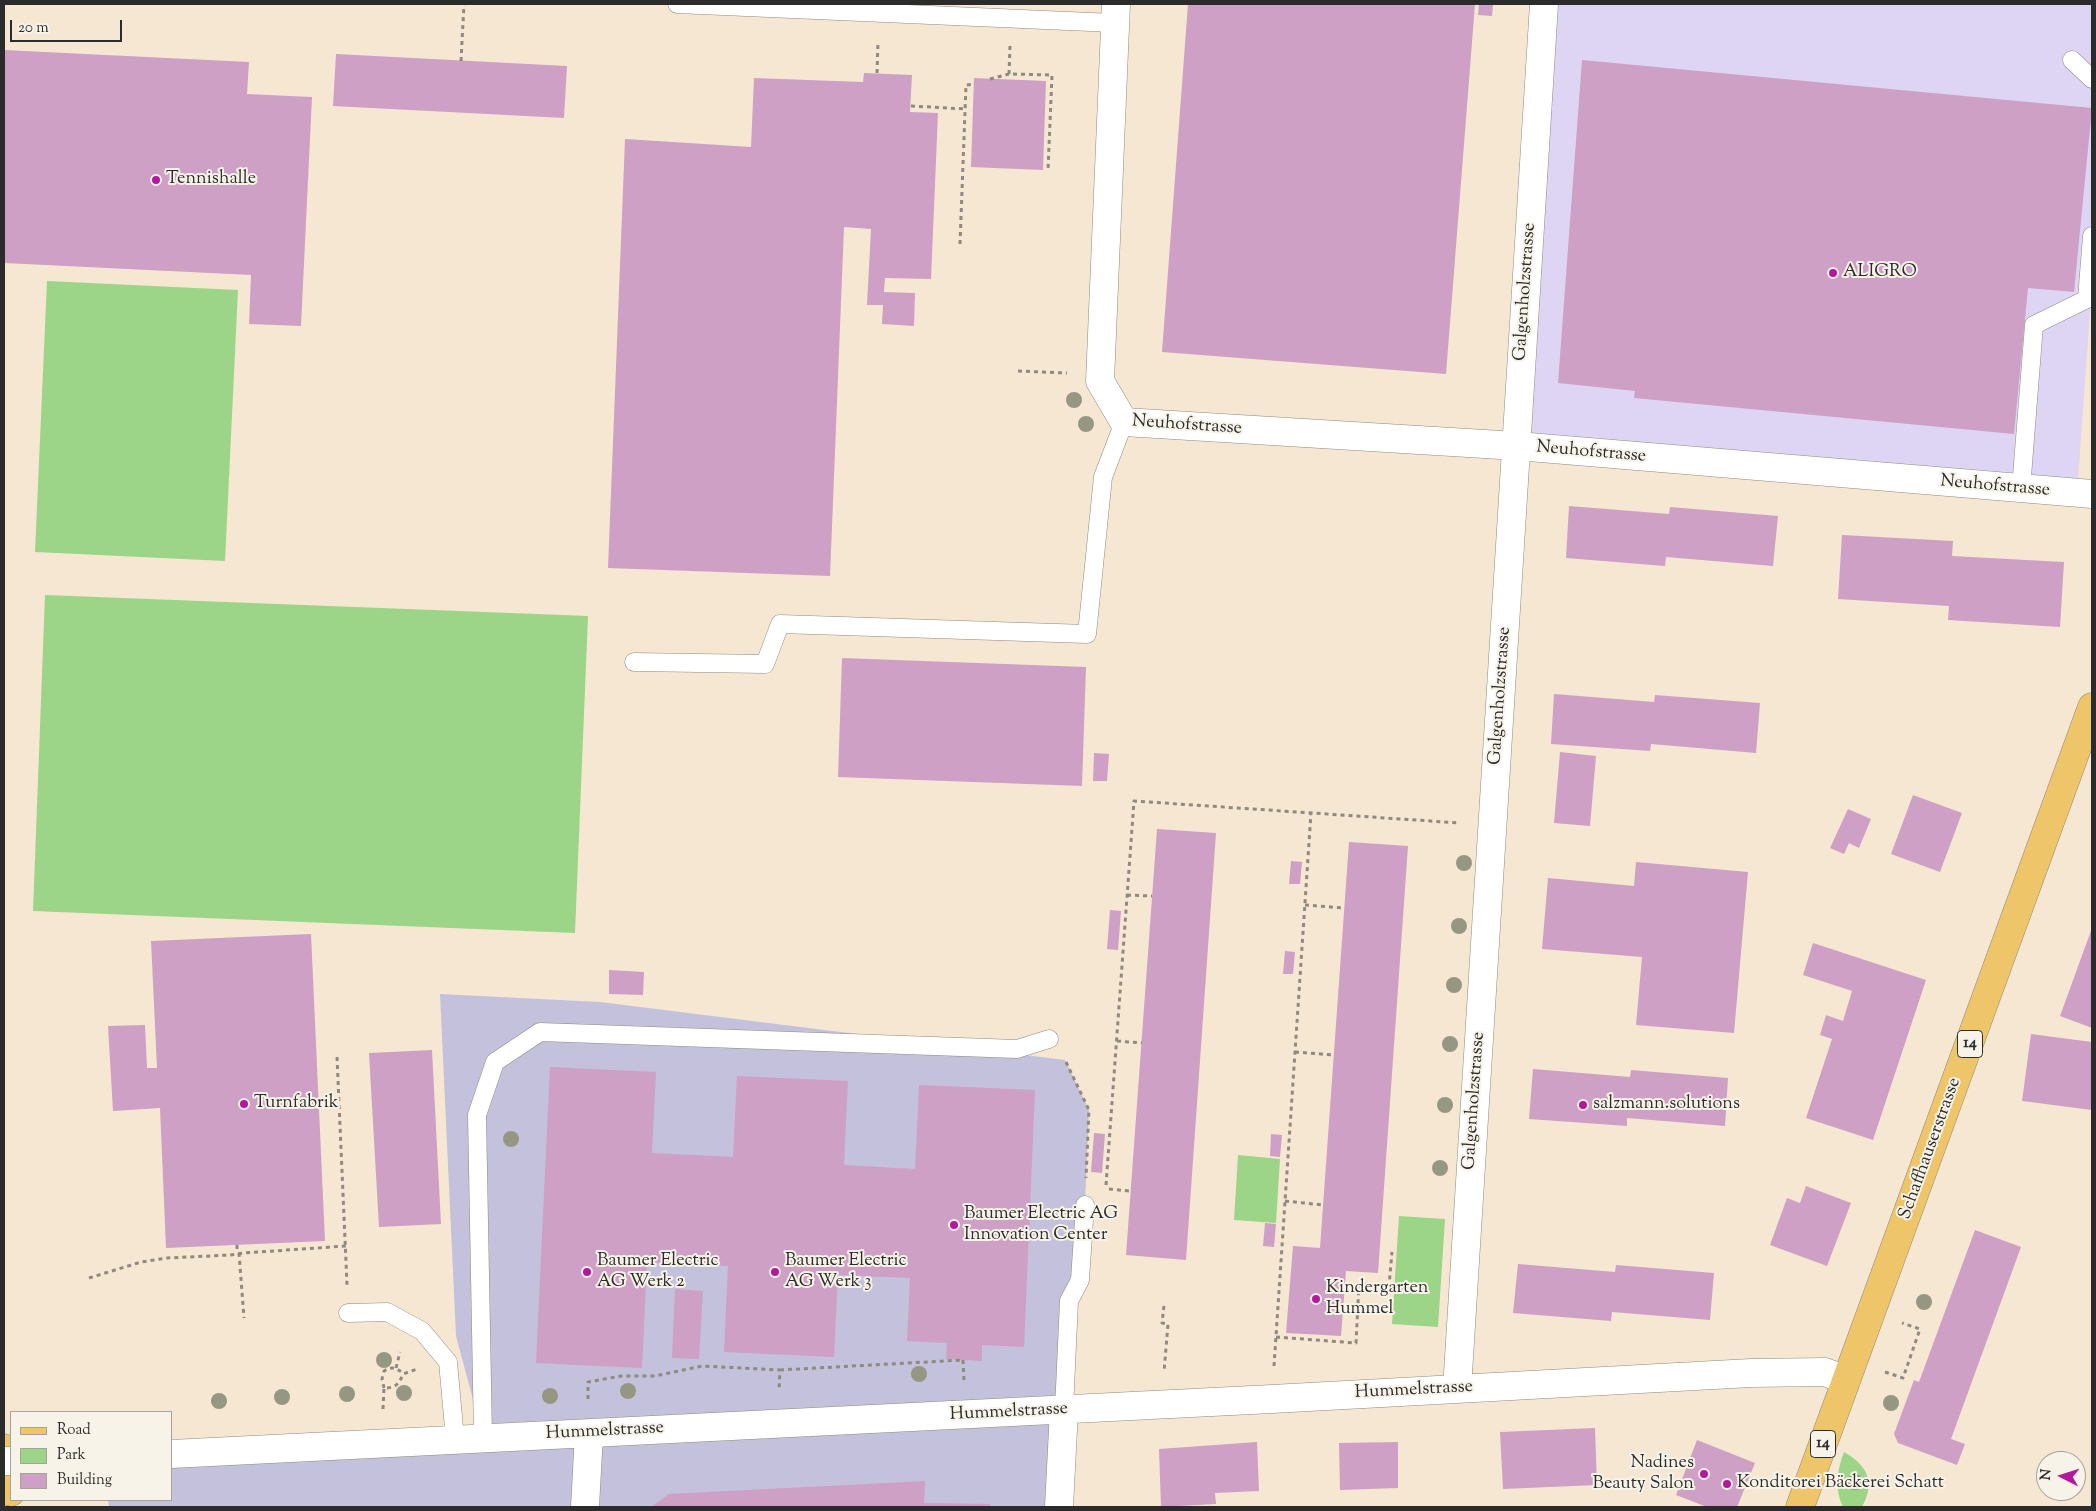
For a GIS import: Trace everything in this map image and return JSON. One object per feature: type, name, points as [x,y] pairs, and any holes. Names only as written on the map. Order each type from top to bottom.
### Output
[{"type":"main road","name":"Schaffhauserstrasse","points":[[1800,1507],[2092,707]]},
{"type":"main road","points":[[4,1448],[10,1486]]},
{"type":"street","name":"Galgenholzstrasse","points":[[1456,1389],[1544,4]]},
{"type":"street","name":"Neuhofstrasse","points":[[1115,13],[1100,381],[1124,422],[1516,446],[2092,494]]},
{"type":"street","name":"Hummelstrasse","points":[[172,1454],[483,1437],[589,1434],[1064,1410],[1739,1373],[1825,1372],[1846,1380]]},
{"type":"street","points":[[1059,1507],[1064,1410]]},
{"type":"street","points":[[585,1507],[589,1434]]},
{"type":"lane","name":"Neuhofstrasse","points":[[677,4],[1115,13]]},
{"type":"lane","points":[[2072,60],[2092,79]]},
{"type":"lane","points":[[2021,489],[2034,325],[2087,299],[2092,236]]},
{"type":"lane","points":[[634,662],[765,664],[780,624],[1087,634],[1103,477],[1124,422]]},
{"type":"lane","points":[[483,1437],[477,1115],[495,1062],[540,1032],[1017,1049],[1049,1039]]},
{"type":"lane","points":[[1064,1410],[1069,1301],[1080,1280],[1085,1205]]},
{"type":"lane","points":[[348,1313],[387,1312],[422,1331],[448,1362],[455,1439]]},
{"type":"path","points":[[460,60],[464,4]]},
{"type":"path","points":[[877,73],[879,35]]},
{"type":"path","points":[[1009,74],[1010,41]]},
{"type":"path","points":[[990,79],[1009,74],[1052,75],[1048,170]]},
{"type":"path","points":[[960,244],[966,85],[975,84]]},
{"type":"path","points":[[911,106],[966,108]]},
{"type":"path","points":[[1018,371],[1074,373]]},
{"type":"path","points":[[1065,1060],[1089,1110],[1085,1205],[1105,1206],[1134,801],[1493,825]]},
{"type":"path","points":[[1274,1362],[1311,813]]},
{"type":"path","points":[[1127,894],[1152,896]]},
{"type":"path","points":[[1305,905],[1344,908]]},
{"type":"path","points":[[1117,1040],[1142,1043]]},
{"type":"path","points":[[1295,1052],[1334,1055]]},
{"type":"path","points":[[337,1057],[348,1313]]},
{"type":"path","points":[[1106,1188],[1130,1191]]},
{"type":"path","points":[[1285,1201],[1323,1205]]},
{"type":"path","points":[[237,1245],[244,1318]]},
{"type":"path","points":[[89,1278],[141,1262],[167,1258],[346,1246]]},
{"type":"path","points":[[1276,1337],[1356,1343],[1359,1284],[1389,1286],[1392,1252]]},
{"type":"path","points":[[1160,1405],[1168,1324],[1162,1323],[1164,1306]]},
{"type":"path","points":[[1882,1371],[1903,1378],[1920,1329],[1898,1322]]},
{"type":"path","points":[[589,1434],[588,1382],[621,1376],[654,1376],[702,1366],[780,1370],[963,1360]]},
{"type":"path","points":[[403,1374],[448,1362]]},
{"type":"path","points":[[384,1443],[384,1388],[382,1379],[384,1371],[389,1368],[396,1368],[403,1374]]},
{"type":"path","points":[[779,1424],[780,1370]]},
{"type":"path","points":[[384,1388],[392,1388],[400,1383],[403,1374]]},
{"type":"shaded area","points":[[1544,4],[2092,5],[2092,284],[2077,493],[1517,446]]},
{"type":"shaded area","points":[[440,994],[600,1002],[1065,1060],[1089,1110],[1085,1203],[1059,1507],[109,1507],[108,1501],[172,1501],[172,1454],[483,1437],[456,1336]]},
{"type":"green space","points":[[47,281],[238,290],[225,561],[35,552]]},
{"type":"green space","points":[[45,595],[588,616],[575,933],[33,911]]},
{"type":"green space","points":[[1238,1155],[1280,1159],[1276,1223],[1234,1220]]},
{"type":"green space","points":[[1399,1216],[1445,1219],[1438,1327],[1392,1324]]},
{"type":"green space","points":[[1844,1452],[1858,1463],[1867,1475],[1869,1482],[1868,1490],[1862,1507],[1843,1507],[1840,1500],[1838,1480]]},
{"type":"building","points":[[1188,4],[1475,4],[1446,374],[1162,352]]},
{"type":"building","points":[[1479,4],[1493,4],[1492,16],[1478,15]]},
{"type":"building","name":"Tennishalle","points":[[4,50],[249,62],[247,94],[312,97],[301,326],[249,324],[251,275],[4,263]]},
{"type":"building","points":[[336,54],[567,66],[564,118],[333,106]]},
{"type":"building","points":[[1582,60],[2092,108],[2074,292],[2028,288],[2014,434],[1634,398],[1635,391],[1558,383]]},
{"type":"building","points":[[864,73],[912,75],[910,112],[938,113],[931,279],[885,278],[884,292],[915,293],[914,326],[882,324],[883,305],[867,305],[871,229],[844,227],[830,576],[608,568],[625,139],[751,147],[754,78],[863,82]]},
{"type":"building","points":[[974,78],[1046,81],[1043,170],[971,167]]},
{"type":"building","points":[[1569,506],[1669,514],[1670,507],[1778,516],[1773,566],[1666,557],[1665,566],[1566,558]]},
{"type":"building","points":[[1842,535],[1953,541],[1952,556],[2064,562],[2060,627],[1948,620],[1949,606],[1838,599]]},
{"type":"building","points":[[842,658],[1086,667],[1082,786],[838,777]]},
{"type":"building","points":[[1554,694],[1654,702],[1655,695],[1760,703],[1756,753],[1651,744],[1650,751],[1551,744]]},
{"type":"building","points":[[1560,752],[1596,756],[1590,826],[1554,823]]},
{"type":"building","points":[[1094,753],[1109,754],[1107,781],[1093,781]]},
{"type":"building","points":[[1913,795],[1962,813],[1940,872],[1891,854]]},
{"type":"building","points":[[1848,809],[1871,819],[1859,848],[1849,843],[1844,854],[1830,848]]},
{"type":"building","points":[[1157,829],[1216,833],[1186,1260],[1126,1255]]},
{"type":"building","points":[[1349,842],[1408,846],[1378,1273],[1346,1271],[1341,1336],[1286,1333],[1293,1246],[1320,1248]]},
{"type":"building","points":[[1291,861],[1302,862],[1300,884],[1289,884]]},
{"type":"building","points":[[1636,862],[1748,872],[1734,1033],[1636,1025],[1642,957],[1542,949],[1548,878],[1634,886]]},
{"type":"building","points":[[1110,910],[1121,911],[1118,950],[1107,949]]},
{"type":"building","points":[[2092,928],[2092,1028],[2060,1016]]},
{"type":"building","points":[[311,934],[325,1241],[166,1248],[160,1108],[113,1111],[108,1026],[145,1025],[147,1068],[157,1068],[151,941]]},
{"type":"building","points":[[1813,943],[1926,980],[1873,1140],[1806,1118],[1832,1039],[1820,1035],[1826,1015],[1843,1021],[1852,991],[1803,975]]},
{"type":"building","points":[[1285,951],[1295,952],[1293,974],[1283,974]]},
{"type":"building","points":[[609,970],[644,972],[643,995],[609,994]]},
{"type":"building","points":[[2031,1034],[2092,1042],[2092,1110],[2022,1101]]},
{"type":"building","points":[[432,1050],[441,1224],[379,1227],[369,1053]]},
{"type":"building","points":[[550,1067],[656,1072],[652,1153],[733,1157],[737,1076],[848,1081],[844,1165],[915,1169],[919,1085],[1035,1090],[1024,1347],[982,1345],[982,1361],[946,1359],[947,1343],[907,1341],[910,1278],[838,1275],[834,1357],[724,1352],[728,1266],[647,1262],[642,1368],[536,1363]]},
{"type":"building","points":[[1533,1069],[1630,1077],[1631,1070],[1728,1078],[1725,1126],[1627,1118],[1627,1126],[1529,1119]]},
{"type":"building","points":[[1094,1133],[1105,1134],[1102,1173],[1091,1172]]},
{"type":"building","points":[[1271,1134],[1282,1135],[1280,1157],[1270,1156]]},
{"type":"building","points":[[1806,1186],[1851,1203],[1827,1266],[1770,1245],[1787,1198],[1800,1203]]},
{"type":"building","points":[[1265,1223],[1276,1224],[1274,1247],[1263,1246]]},
{"type":"building","points":[[1975,1230],[2021,1247],[1951,1439],[1965,1444],[1957,1465],[1898,1443],[1894,1434],[1914,1380],[1919,1382]]},
{"type":"building","points":[[1518,1264],[1615,1272],[1616,1265],[1714,1273],[1710,1320],[1612,1312],[1611,1321],[1513,1313]]},
{"type":"building","points":[[675,1289],[703,1291],[699,1359],[672,1358]]},
{"type":"building","points":[[1595,1428],[1597,1485],[1503,1489],[1500,1432]]},
{"type":"building","points":[[1697,1440],[1755,1463],[1737,1507],[1707,1507],[1676,1495]]},
{"type":"building","points":[[1257,1442],[1259,1491],[1215,1493],[1216,1504],[1161,1507],[1159,1449]]},
{"type":"building","points":[[1398,1442],[1398,1488],[1340,1490],[1339,1443]]},
{"type":"building","points":[[925,1481],[924,1503],[990,1504],[990,1507],[651,1507],[669,1494]]},
{"type":"place","name":"Tennishalle","points":[[156,180]]},
{"type":"place","name":"ALIGRO","points":[[1833,273]]},
{"type":"place","name":"Turnfabrik","points":[[244,1104]]},
{"type":"place","name":"salzmann.solutions","points":[[1583,1105]]},
{"type":"place","name":"Baumer Electric AG Innovation Center","points":[[954,1225]]},
{"type":"place","name":"Baumer Electric AG Werk 2","points":[[587,1272]]},
{"type":"place","name":"Baumer Electric AG Werk 3","points":[[775,1272]]},
{"type":"place","name":"Kindergarten Hummel","points":[[1316,1299]]},
{"type":"place","name":"Nadines Beauty Salon","points":[[1704,1474]]},
{"type":"place","name":"Konditorei Bäckerei Schatt","points":[[1727,1484]]}]
